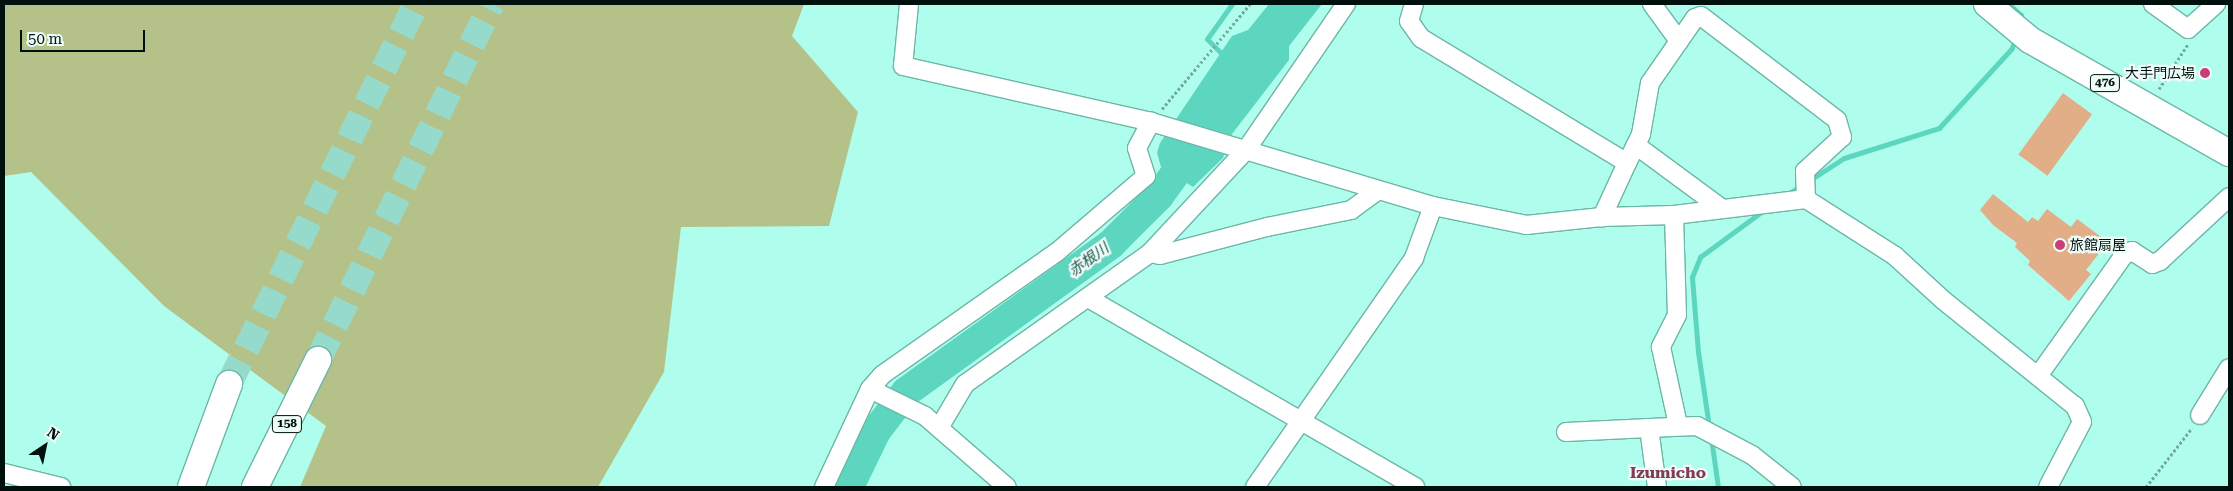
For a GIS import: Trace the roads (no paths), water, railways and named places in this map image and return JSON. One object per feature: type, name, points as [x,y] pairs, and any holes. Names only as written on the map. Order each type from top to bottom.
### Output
[{"type":"highway","name":"476","points":[[1987,4],[2030,40],[2229,154]]},
{"type":"highway","name":"158","points":[[255,487],[318,360]]},
{"type":"highway","points":[[191,487],[229,384]]},
{"type":"street","points":[[909,4],[903,66],[1157,124],[1432,206],[1526,225],[1602,217],[1674,215],[1806,199],[1895,256],[1943,300],[2075,406],[2082,422],[2048,487]]},
{"type":"street","points":[[939,428],[965,384],[1150,253],[1239,148],[1346,4]]},
{"type":"street","points":[[1414,4],[1410,21],[1421,38],[1627,163]]},
{"type":"street","points":[[1652,4],[1679,41]]},
{"type":"street","points":[[2154,4],[2188,29],[2216,4]]},
{"type":"street","points":[[1602,217],[1637,146],[1650,83],[1696,18],[1701,16],[1837,120],[1842,137],[1805,171],[1806,199]]},
{"type":"street","points":[[824,487],[882,375],[1057,252],[1146,176],[1137,148],[1157,124]]},
{"type":"street","points":[[1637,146],[1722,208]]},
{"type":"street","points":[[1150,253],[1160,255],[1267,227],[1351,210],[1379,190]]},
{"type":"street","points":[[2038,376],[2124,255],[2132,251],[2152,264],[2160,261],[2229,197]]},
{"type":"street","points":[[1255,487],[1414,258],[1432,206]]},
{"type":"street","points":[[1674,215],[1677,315],[1661,347],[1678,425]]},
{"type":"street","points":[[1088,298],[1415,487]]},
{"type":"street","points":[[2200,415],[2229,368]]},
{"type":"street","points":[[875,391],[925,416],[1007,487]]},
{"type":"street","points":[[1566,432],[1678,425],[1697,426],[1752,454],[1792,487]]},
{"type":"street","points":[[1649,428],[1657,487]]},
{"type":"street","points":[[4,473],[61,487]]},
{"type":"waterway","points":[[1225,57],[1207,39],[1232,4]]},
{"type":"waterway","points":[[2009,4],[2021,15],[2020,20]]},
{"type":"waterway","points":[[1810,180],[1844,158],[1939,128],[2012,48],[2015,38]]},
{"type":"waterway","name":"赤根川","points":[[849,487],[876,431],[906,392],[1111,244],[1159,196],[1198,142]]},
{"type":"waterway","points":[[1785,196],[1803,184]]},
{"type":"waterway","points":[[1709,427],[1698,352],[1692,277],[1700,257],[1765,209]]},
{"type":"waterway","points":[[1711,438],[1718,487]]},
{"type":"tunnel","points":[[229,384],[416,4]]},
{"type":"tunnel","points":[[318,360],[492,4]]},
{"type":"place","name":"大手門広場","points":[[2205,73]]},
{"type":"place","name":"旅館扇屋","points":[[2060,245]]},
{"type":"district","name":"Izumicho","points":[[1668,473]]}]
